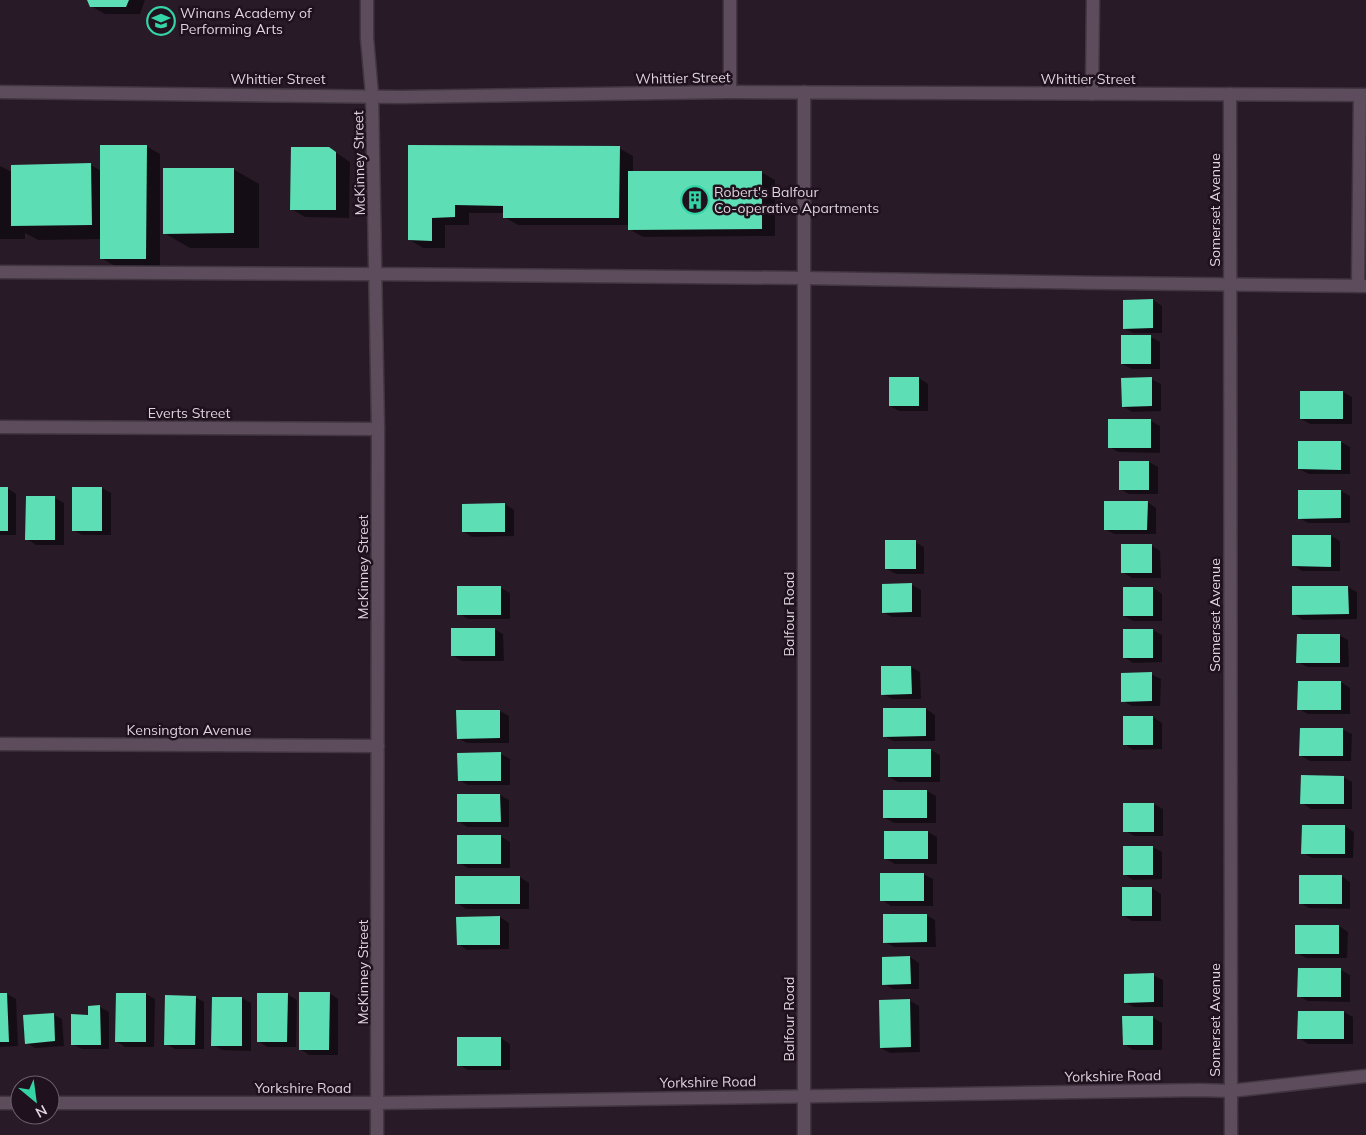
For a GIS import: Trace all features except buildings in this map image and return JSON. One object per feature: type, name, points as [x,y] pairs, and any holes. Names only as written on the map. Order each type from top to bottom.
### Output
[{"type":"street","name":"McKinney Street","points":[[367,0],[367,38],[372,95],[378,429],[377,1135]]},
{"type":"street","points":[[730,0],[730,92]]},
{"type":"street","points":[[1092,94],[1093,0]]},
{"type":"street","name":"Whittier Street","points":[[0,92],[401,96],[730,92],[1363,95]]},
{"type":"street","name":"Balfour Road","points":[[804,92],[804,1135]]},
{"type":"street","name":"Somerset Avenue","points":[[1230,94],[1231,1135]]},
{"type":"street","points":[[0,272],[804,278],[1362,286],[1363,95]]},
{"type":"street","name":"Everts Street","points":[[0,427],[378,429]]},
{"type":"street","name":"Kensington Avenue","points":[[0,744],[378,746]]},
{"type":"street","name":"Yorkshire Road","points":[[60,1103],[378,1103],[1230,1091],[1366,1076]]},
{"type":"place","name":"Winans Academy of Performing Arts","points":[[161,21]]},
{"type":"place","name":"Robert's Balfour Co-operative Apartments","points":[[695,200]]}]
